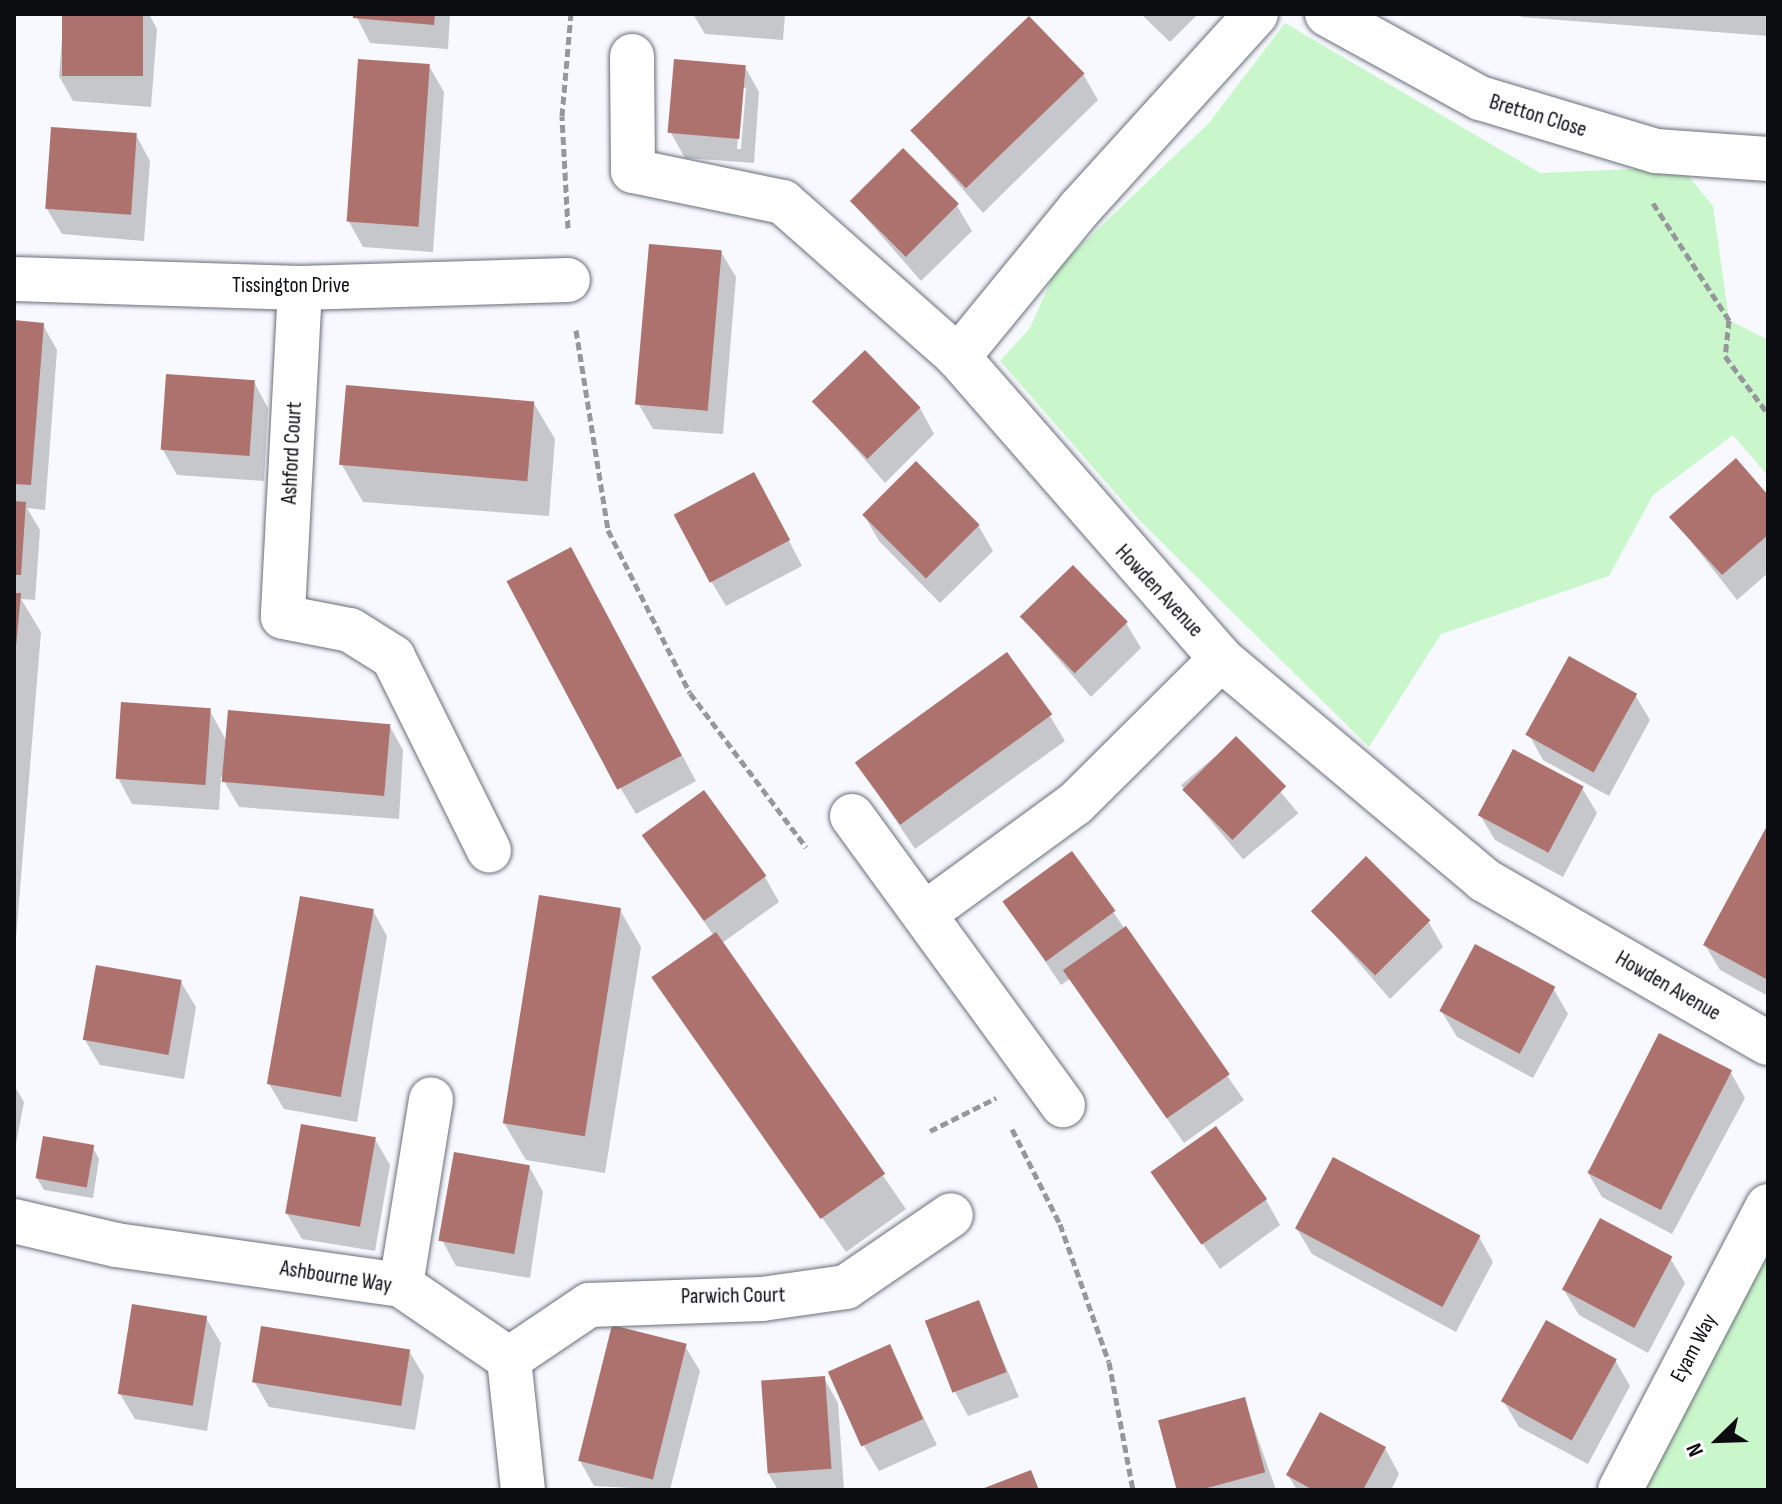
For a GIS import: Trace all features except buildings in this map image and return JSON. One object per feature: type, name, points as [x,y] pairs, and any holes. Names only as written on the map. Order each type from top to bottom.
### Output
[{"type":"street","points":[[958,357],[1080,208],[1256,14]]},
{"type":"street","name":"Bretton Close","points":[[1327,14],[1480,98],[1656,151],[1768,159]]},
{"type":"street","name":"Howden Avenue","points":[[632,56],[633,171],[783,202],[958,357],[1221,659],[1484,880],[1768,1043]]},
{"type":"street","name":"Tissington Drive","points":[[14,279],[300,288],[568,280]]},
{"type":"street","name":"Ashford Court","points":[[300,288],[283,617],[350,630],[393,657],[489,850]]},
{"type":"street","points":[[924,914],[1075,804],[1221,659]]},
{"type":"street","points":[[852,816],[1063,1105]]},
{"type":"street","points":[[401,1285],[431,1099]]},
{"type":"street","name":"Eyam Way","points":[[1620,1490],[1768,1206]]},
{"type":"street","name":"Parwich Court","points":[[509,1359],[589,1305],[762,1299],[846,1287],[951,1215]]},
{"type":"street","name":"Ashbourne Way","points":[[14,1221],[116,1245],[401,1285],[509,1359]]},
{"type":"street","points":[[509,1359],[523,1490]]},
{"type":"path","points":[[571,14],[562,116],[568,280],[608,530],[690,693],[809,851]]},
{"type":"path","points":[[1610,137],[1729,320],[1725,356],[1768,414]]},
{"type":"path","points":[[987,1085],[1001,1106]]},
{"type":"path","points":[[930,1131],[997,1097]]},
{"type":"path","points":[[1005,1115],[1060,1224],[1109,1362],[1133,1490]]},
{"type":"green space","points":[[1285,23],[1540,173],[1681,167],[1713,206],[1729,320],[1768,340],[1768,476],[1733,435],[1653,495],[1609,576],[1441,634],[1369,747],[1141,522],[1000,361],[1030,328],[1056,269],[1209,123]]},
{"type":"green space","points":[[1768,1226],[1768,1490],[1635,1490]]}]
